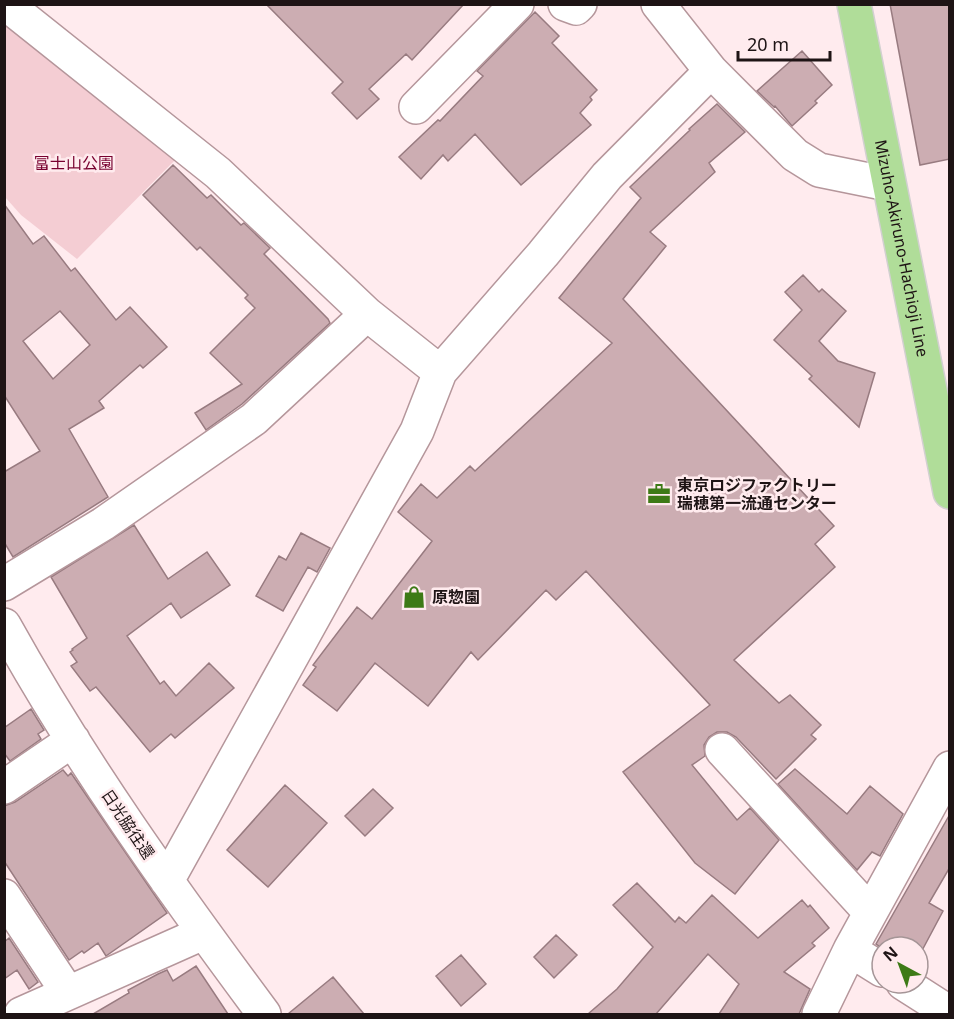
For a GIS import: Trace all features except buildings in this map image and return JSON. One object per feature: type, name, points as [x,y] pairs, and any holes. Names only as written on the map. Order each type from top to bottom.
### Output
[{"type":"main road","name":"Mizuho-Akiruno-Hachioji Line","points":[[854,4],[950,492]]},
{"type":"street","points":[[6,4],[218,173],[367,314],[440,372]]},
{"type":"street","points":[[416,107],[517,4]]},
{"type":"street","points":[[565,4],[576,8],[580,4]]},
{"type":"street","points":[[658,4],[711,71],[795,155],[819,170],[888,184]]},
{"type":"street","points":[[167,881],[417,431],[440,372],[543,254],[607,176],[711,71]]},
{"type":"street","points":[[4,584],[103,524],[254,419],[367,314]]},
{"type":"street","name":"日光脇往還","points":[[4,625],[41,691],[167,881],[264,1014]]},
{"type":"street","points":[[4,787],[73,740]]},
{"type":"street","points":[[722,750],[870,912]]},
{"type":"street","points":[[819,1014],[870,912],[950,768]]},
{"type":"street","points":[[4,896],[68,993]]},
{"type":"street","points":[[21,1014],[203,933]]},
{"type":"street","points":[[850,950],[870,962]]},
{"type":"street","points":[[922,995],[950,1013]]},
{"type":"green space","name":"富士山公園","points":[[5,17],[178,157],[77,259],[21,215],[5,197]]},
{"type":"place","name":"東京ロジファクトリー 瑞穂第一流通センター","points":[[659,494]]},
{"type":"place","name":"原惣園","points":[[414,597]]}]
